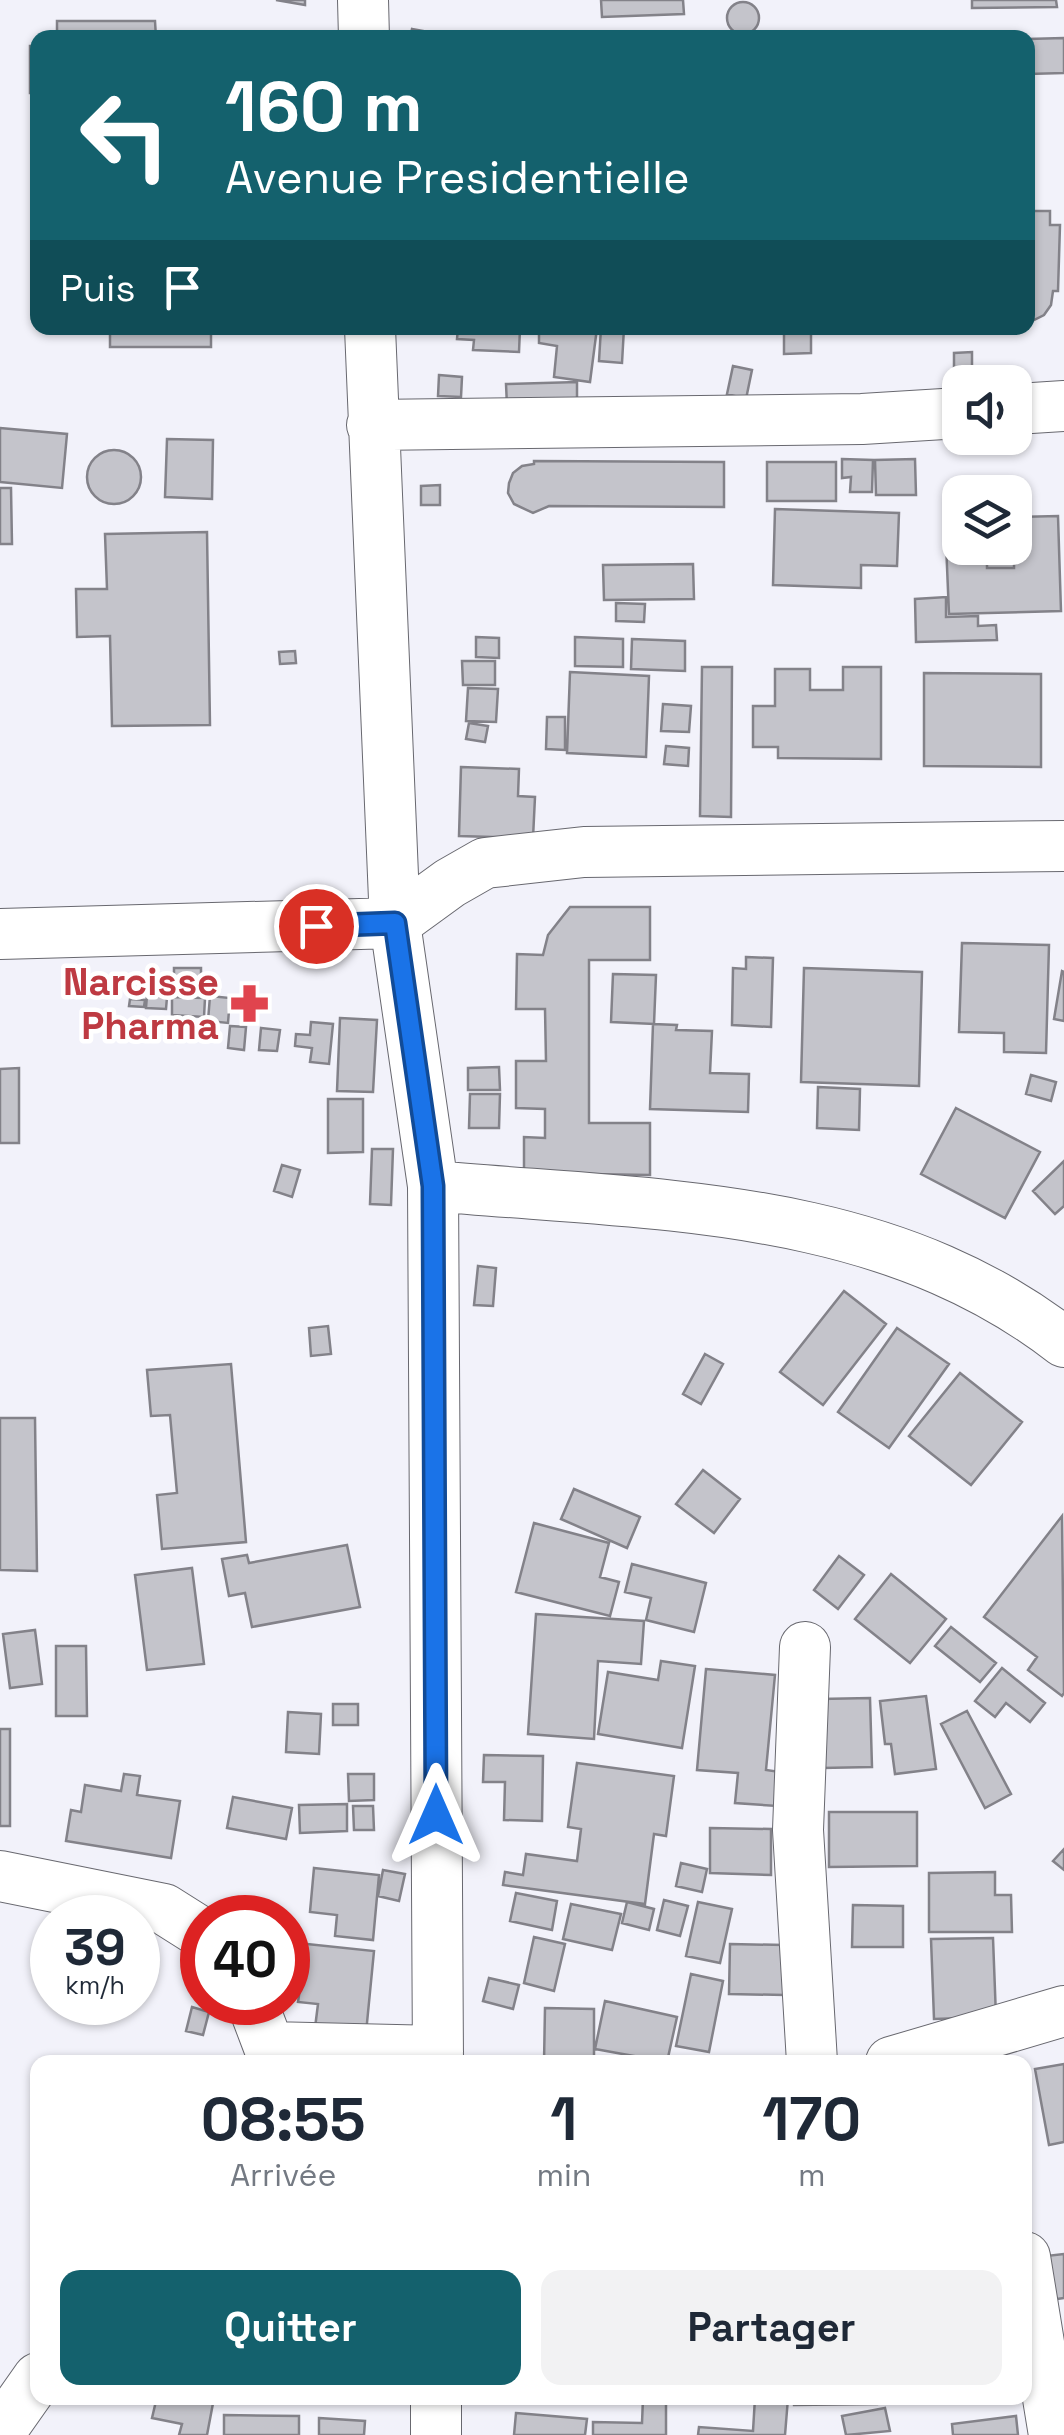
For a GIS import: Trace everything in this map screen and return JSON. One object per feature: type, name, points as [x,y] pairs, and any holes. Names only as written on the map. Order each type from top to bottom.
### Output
[{"type":"street","points":[[363,0],[364,30]]},
{"type":"street","points":[[370,335],[395,923],[433,1186],[438,2055]]},
{"type":"street","points":[[1032,408],[1064,406]]},
{"type":"street","points":[[372,425],[862,419],[942,414]]},
{"type":"street","points":[[0,934],[395,923],[450,883],[485,864],[584,852],[1064,846]]},
{"type":"street","points":[[433,1186],[751,1214],[852,1236],[943,1268],[1033,1318],[1064,1342]]},
{"type":"street","points":[[805,1648],[798,1830],[812,2055]]},
{"type":"street","points":[[0,1876],[164,1909],[180,1920]]},
{"type":"street","points":[[939,2055],[980,2049],[1064,2011]]},
{"type":"street","points":[[260,2037],[420,2055]]},
{"type":"street","points":[[1032,2300],[1054,2435]]},
{"type":"street","points":[[0,2432],[30,2389]]},
{"type":"street","points":[[436,2405],[436,2435]]},
{"type":"building","points":[[276,0],[305,0],[305,5]]},
{"type":"building","points":[[601,0],[683,0],[684,14],[602,17]]},
{"type":"building","points":[[972,0],[1056,0],[1057,7],[972,8]]},
{"type":"building","points":[[737,3],[749,3],[758,12],[758,24],[753,30],[733,30],[728,24],[728,12]]},
{"type":"building","points":[[57,21],[155,21],[156,30],[57,30]]},
{"type":"building","points":[[1064,38],[1064,73],[1035,74],[1035,39]]},
{"type":"building","points":[[1035,211],[1050,211],[1050,225],[1060,225],[1058,291],[1053,291],[1051,305],[1035,320]]},
{"type":"building","points":[[110,335],[211,335],[211,347],[110,347]]},
{"type":"building","points":[[457,335],[520,335],[519,352],[473,350],[474,340],[457,339]]},
{"type":"building","points":[[539,335],[596,335],[590,382],[554,377],[557,346],[539,343]]},
{"type":"building","points":[[601,335],[624,335],[622,363],[599,361]]},
{"type":"building","points":[[784,335],[811,335],[811,353],[784,354]]},
{"type":"building","points":[[972,352],[972,365],[954,365],[954,353]]},
{"type":"building","points":[[733,366],[752,370],[746,399],[727,394]]},
{"type":"building","points":[[439,375],[462,377],[461,397],[438,396]]},
{"type":"building","points":[[577,382],[577,404],[507,406],[506,384]]},
{"type":"building","points":[[0,428],[67,434],[62,488],[0,482]]},
{"type":"building","points":[[167,439],[213,440],[212,499],[165,497]]},
{"type":"building","points":[[114,450],[133,458],[141,477],[133,496],[114,504],[95,496],[87,477],[95,458]]},
{"type":"building","points":[[842,459],[873,460],[872,492],[850,492],[851,477],[842,478]]},
{"type":"building","points":[[915,459],[916,495],[876,495],[875,460]]},
{"type":"building","points":[[534,461],[724,462],[724,507],[549,506],[533,513],[514,504],[508,493],[513,473]]},
{"type":"building","points":[[767,462],[836,462],[836,501],[767,501]]},
{"type":"building","points":[[440,485],[440,505],[421,505],[421,486]]},
{"type":"building","points":[[0,488],[11,488],[12,544],[0,544]]},
{"type":"building","points":[[775,509],[899,513],[897,566],[861,565],[861,588],[773,585]]},
{"type":"building","points":[[1058,516],[1061,611],[949,614],[947,565],[1032,565],[1032,517]]},
{"type":"building","points":[[207,532],[210,725],[112,726],[110,636],[77,637],[76,589],[107,589],[105,534]]},
{"type":"building","points":[[693,564],[694,599],[604,600],[603,565]]},
{"type":"building","points":[[987,565],[1014,565],[1014,568]]},
{"type":"building","points":[[946,597],[946,617],[978,616],[978,626],[996,625],[997,640],[916,642],[915,599]]},
{"type":"building","points":[[616,603],[645,604],[644,622],[616,621]]},
{"type":"building","points":[[476,637],[499,638],[499,658],[476,657]]},
{"type":"building","points":[[575,637],[623,639],[623,667],[575,666]]},
{"type":"building","points":[[632,639],[685,641],[685,671],[631,669]]},
{"type":"building","points":[[295,651],[296,663],[280,664],[279,652]]},
{"type":"building","points":[[462,661],[495,661],[495,685],[463,685]]},
{"type":"building","points":[[702,667],[732,667],[731,817],[700,816]]},
{"type":"building","points":[[843,667],[881,667],[881,759],[778,758],[778,747],[753,747],[753,706],[775,706],[775,669],[810,669],[810,690],[843,690]]},
{"type":"building","points":[[570,672],[649,676],[646,757],[567,753]]},
{"type":"building","points":[[924,673],[1041,674],[1041,767],[924,766]]},
{"type":"building","points":[[468,688],[498,689],[496,722],[466,721]]},
{"type":"building","points":[[663,704],[691,706],[689,732],[661,731]]},
{"type":"building","points":[[547,717],[565,717],[565,750],[546,749]]},
{"type":"building","points":[[469,723],[488,726],[485,742],[466,739]]},
{"type":"building","points":[[666,746],[689,748],[688,766],[664,764]]},
{"type":"building","points":[[461,767],[519,769],[518,796],[535,797],[533,838],[459,836]]},
{"type":"building","points":[[570,907],[650,907],[650,960],[589,960],[589,1123],[650,1123],[650,1175],[588,1174],[524,1185],[524,1137],[545,1138],[545,1109],[516,1108],[516,1061],[546,1061],[545,1009],[516,1009],[517,954],[543,955],[548,935]]},
{"type":"building","points":[[962,943],[1049,945],[1046,1053],[1004,1052],[1004,1033],[959,1032]]},
{"type":"building","points":[[746,957],[773,958],[771,1027],[732,1025],[733,968],[746,969]]},
{"type":"building","points":[[174,968],[201,968],[201,983],[174,983]]},
{"type":"building","points":[[804,968],[922,972],[919,1086],[801,1082]]},
{"type":"building","points":[[1064,972],[1064,1021],[1054,1019]]},
{"type":"building","points":[[613,974],[656,975],[654,1024],[611,1022]]},
{"type":"building","points":[[147,995],[167,997],[166,1009],[146,1008]]},
{"type":"building","points":[[210,996],[230,998],[228,1023],[208,1021]]},
{"type":"building","points":[[172,997],[205,998],[204,1017],[172,1015]]},
{"type":"building","points":[[130,999],[145,1000],[144,1007],[129,1006]]},
{"type":"building","points":[[340,1018],[377,1020],[373,1092],[337,1091]]},
{"type":"building","points":[[311,1022],[333,1024],[329,1064],[310,1062],[312,1048],[295,1046],[296,1034],[310,1035]]},
{"type":"building","points":[[653,1024],[677,1025],[676,1030],[712,1031],[710,1073],[749,1074],[748,1112],[650,1109]]},
{"type":"building","points":[[230,1026],[246,1027],[244,1050],[228,1048]]},
{"type":"building","points":[[261,1028],[280,1030],[277,1051],[259,1050]]},
{"type":"building","points":[[499,1067],[500,1090],[468,1090],[468,1068]]},
{"type":"building","points":[[19,1068],[19,1143],[0,1143],[0,1069]]},
{"type":"building","points":[[1031,1075],[1056,1082],[1051,1101],[1026,1094]]},
{"type":"building","points":[[818,1087],[860,1089],[859,1130],[817,1128]]},
{"type":"building","points":[[470,1094],[500,1094],[499,1128],[469,1128]]},
{"type":"building","points":[[328,1099],[363,1099],[363,1152],[328,1153]]},
{"type":"building","points":[[956,1108],[1040,1152],[1005,1218],[921,1174]]},
{"type":"building","points":[[372,1149],[393,1149],[391,1205],[370,1204]]},
{"type":"building","points":[[1064,1161],[1064,1206],[1055,1214],[1033,1191]]},
{"type":"building","points":[[282,1165],[300,1170],[292,1197],[274,1191]]},
{"type":"building","points":[[478,1266],[496,1268],[493,1306],[474,1305]]},
{"type":"building","points":[[844,1291],[886,1324],[823,1405],[780,1372]]},
{"type":"building","points":[[328,1326],[331,1354],[311,1356],[309,1328]]},
{"type":"building","points":[[897,1328],[949,1364],[889,1448],[838,1412]]},
{"type":"building","points":[[705,1354],[723,1364],[701,1404],[683,1394]]},
{"type":"building","points":[[231,1364],[246,1542],[162,1549],[157,1495],[177,1493],[170,1415],[151,1416],[147,1370]]},
{"type":"building","points":[[960,1373],[1022,1422],[971,1485],[909,1436]]},
{"type":"building","points":[[0,1418],[35,1418],[37,1571],[0,1570]]},
{"type":"building","points":[[703,1470],[740,1499],[714,1533],[676,1504]]},
{"type":"building","points":[[574,1489],[640,1517],[627,1548],[561,1519]]},
{"type":"building","points":[[1062,1516],[1062,1696],[1028,1670],[1037,1657],[984,1617]]},
{"type":"building","points":[[534,1523],[609,1543],[600,1577],[619,1582],[610,1616],[516,1592]]},
{"type":"building","points":[[347,1545],[360,1607],[252,1627],[245,1593],[229,1596],[222,1559],[247,1555],[249,1563]]},
{"type":"building","points":[[839,1556],[864,1575],[838,1609],[814,1590]]},
{"type":"building","points":[[632,1564],[706,1583],[694,1632],[646,1620],[651,1598],[625,1592]]},
{"type":"building","points":[[192,1568],[204,1664],[147,1670],[135,1575]]},
{"type":"building","points":[[891,1574],[946,1619],[910,1663],[855,1619]]},
{"type":"building","points":[[536,1614],[644,1621],[641,1664],[598,1661],[594,1739],[528,1734]]},
{"type":"building","points":[[951,1627],[996,1663],[980,1682],[935,1646]]},
{"type":"building","points":[[35,1630],[42,1684],[10,1688],[3,1634]]},
{"type":"building","points":[[56,1646],[86,1646],[87,1716],[56,1716]]},
{"type":"building","points":[[661,1661],[695,1666],[682,1748],[598,1734],[608,1672],[658,1680]]},
{"type":"building","points":[[1002,1668],[1045,1703],[1030,1722],[1006,1703],[995,1717],[975,1701]]},
{"type":"building","points":[[706,1669],[775,1675],[766,1770],[780,1772],[777,1806],[735,1803],[738,1773],[697,1770]]},
{"type":"building","points":[[926,1696],[936,1769],[895,1774],[891,1744],[885,1744],[880,1701]]},
{"type":"building","points":[[870,1698],[872,1767],[822,1768],[820,1699]]},
{"type":"building","points":[[333,1704],[358,1704],[358,1725],[333,1725]]},
{"type":"building","points":[[967,1711],[1011,1794],[985,1808],[941,1724]]},
{"type":"building","points":[[288,1712],[321,1714],[319,1754],[286,1752]]},
{"type":"building","points":[[0,1729],[10,1729],[10,1826],[0,1826]]},
{"type":"building","points":[[484,1755],[543,1756],[542,1821],[504,1820],[505,1782],[483,1782]]},
{"type":"building","points":[[577,1763],[674,1776],[666,1836],[654,1834],[645,1904],[503,1885],[505,1872],[523,1875],[526,1854],[577,1861],[581,1829],[568,1827]]},
{"type":"building","points":[[124,1774],[140,1776],[137,1795],[180,1801],[171,1858],[66,1841],[71,1810],[81,1812],[85,1785],[121,1791]]},
{"type":"building","points":[[348,1774],[374,1774],[374,1800],[349,1801]]},
{"type":"building","points":[[233,1797],[292,1808],[286,1839],[227,1828]]},
{"type":"building","points":[[347,1804],[347,1831],[300,1833],[299,1805]]},
{"type":"building","points":[[353,1806],[373,1806],[374,1830],[354,1830]]},
{"type":"building","points":[[829,1812],[917,1812],[917,1866],[829,1867]]},
{"type":"building","points":[[710,1828],[771,1829],[771,1875],[710,1873]]},
{"type":"building","points":[[1064,1849],[1064,1870],[1053,1861]]},
{"type":"building","points":[[681,1863],[707,1869],[702,1892],[676,1886]]},
{"type":"building","points":[[314,1868],[379,1875],[373,1940],[335,1936],[337,1915],[310,1912]]},
{"type":"building","points":[[383,1870],[405,1874],[399,1901],[378,1896]]},
{"type":"building","points":[[995,1872],[995,1895],[1011,1895],[1012,1932],[929,1932],[929,1873]]},
{"type":"building","points":[[516,1893],[557,1901],[552,1930],[510,1921]]},
{"type":"building","points":[[664,1900],[688,1906],[680,1936],[657,1930]]},
{"type":"building","points":[[627,1902],[654,1909],[649,1930],[622,1923]]},
{"type":"building","points":[[698,1902],[732,1909],[720,1963],[686,1956]]},
{"type":"building","points":[[571,1904],[621,1914],[612,1950],[563,1939]]},
{"type":"building","points":[[853,1905],[903,1906],[903,1947],[852,1947]]},
{"type":"building","points":[[534,1937],[565,1944],[554,1991],[524,1983]]},
{"type":"building","points":[[993,1938],[996,2017],[934,2019],[931,1939]]},
{"type":"building","points":[[310,1944],[374,1951],[366,2033],[315,2028],[318,2004],[310,2003]]},
{"type":"building","points":[[730,1944],[784,1945],[784,1995],[729,1994]]},
{"type":"building","points":[[691,1974],[723,1981],[709,2052],[676,2046]]},
{"type":"building","points":[[489,1978],[519,1985],[513,2009],[483,2001]]},
{"type":"building","points":[[605,2001],[677,2017],[669,2055],[628,2055],[595,2049]]},
{"type":"building","points":[[545,2008],[594,2009],[594,2055],[544,2055]]},
{"type":"building","points":[[188,2025],[206,2025],[203,2035],[186,2031]]},
{"type":"building","points":[[1064,2064],[1064,2142],[1049,2145],[1035,2069]]},
{"type":"building","points":[[1064,2254],[1064,2298],[1050,2300],[1046,2256]]},
{"type":"building","points":[[155,2405],[213,2405],[207,2435],[179,2435],[182,2424],[152,2418]]},
{"type":"building","points":[[643,2405],[666,2405],[666,2435],[593,2435],[593,2422],[642,2423]]},
{"type":"building","points":[[755,2405],[787,2405],[785,2435],[698,2435],[699,2427],[753,2431]]},
{"type":"building","points":[[885,2408],[890,2431],[846,2435],[842,2416]]},
{"type":"building","points":[[516,2413],[587,2419],[585,2435],[514,2435]]},
{"type":"building","points":[[224,2415],[299,2416],[299,2435],[224,2435]]},
{"type":"building","points":[[1016,2416],[1018,2435],[953,2435],[952,2424]]},
{"type":"building","points":[[319,2418],[365,2421],[364,2435],[319,2435]]},
{"type":"place","name":"Narcisse Pharma","points":[[249,1004]]},
{"type":"route","points":[[316,926],[395,923],[433,1186],[436,1815]]}]
